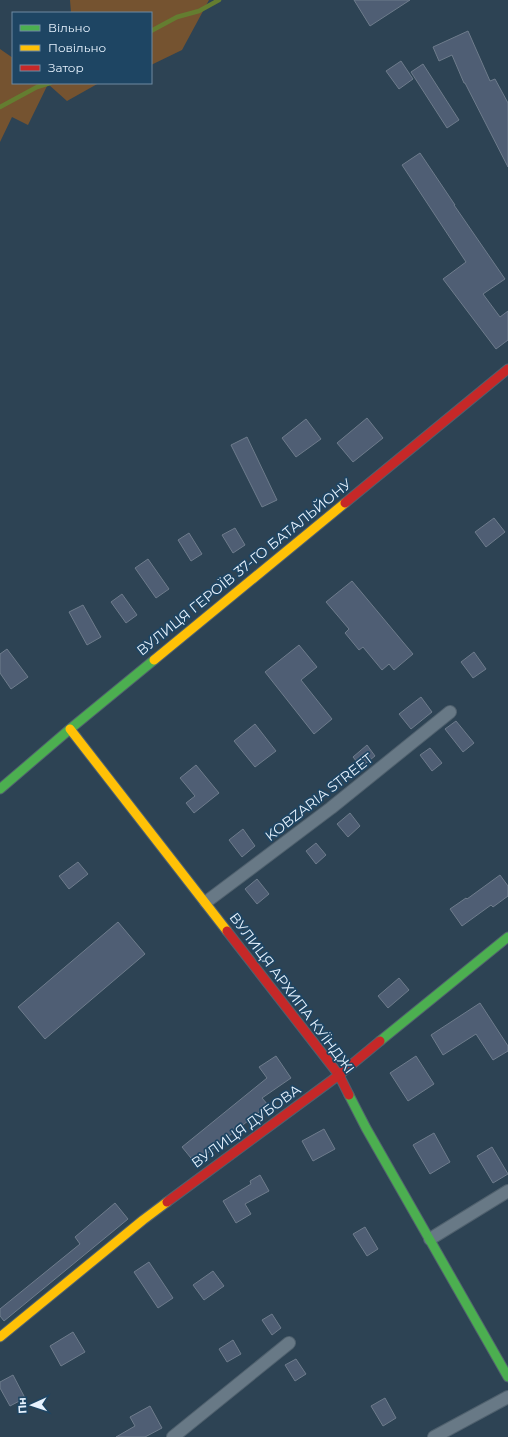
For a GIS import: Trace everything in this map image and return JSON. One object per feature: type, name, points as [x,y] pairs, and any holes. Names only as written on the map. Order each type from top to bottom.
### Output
[{"type":"street","name":"ВУЛИЦЯ ГЕРОЇВ 37-ГО БАТАЛЬЙОНУ","points":[[0,789],[70,728],[508,369]]},
{"type":"street","name":"KOBZARIA STREET","points":[[206,902],[331,808],[450,712]]},
{"type":"street","name":"ВУЛИЦЯ АРХИПА КУЇНДЖІ","points":[[70,728],[339,1075],[366,1128],[508,1377]]},
{"type":"street","name":"ВУЛИЦЯ ДУБОВА","points":[[0,1337],[143,1220],[339,1075],[508,937]]},
{"type":"street","points":[[430,1239],[508,1191]]},
{"type":"street","points":[[173,1437],[289,1343]]},
{"type":"street","points":[[434,1437],[508,1397]]},
{"type":"shaded area","points":[[70,0],[209,0],[182,50],[152,65],[152,12],[71,12]]},
{"type":"shaded area","points":[[0,49],[12,57],[12,84],[48,84],[28,125],[12,117],[0,142]]},
{"type":"shaded area","points":[[48,84],[97,84],[67,101]]},
{"type":"building","points":[[354,0],[410,0],[370,26]]},
{"type":"building","points":[[468,31],[490,81],[495,79],[508,103],[508,167],[464,83],[452,55],[439,61],[433,47]]},
{"type":"building","points":[[401,61],[413,79],[399,89],[386,71]]},
{"type":"building","points":[[423,64],[459,120],[447,128],[411,72]]},
{"type":"building","points":[[420,153],[505,279],[483,294],[500,317],[508,311],[508,340],[496,349],[443,279],[466,262],[402,165]]},
{"type":"building","points":[[367,418],[383,438],[353,462],[337,443]]},
{"type":"building","points":[[306,419],[321,439],[296,457],[282,438]]},
{"type":"building","points":[[247,437],[277,500],[262,507],[231,445]]},
{"type":"building","points":[[494,518],[505,532],[486,547],[475,532]]},
{"type":"building","points":[[235,528],[245,545],[233,553],[222,535]]},
{"type":"building","points":[[189,533],[202,554],[191,561],[178,540]]},
{"type":"building","points":[[148,559],[169,589],[156,598],[135,568]]},
{"type":"building","points":[[352,581],[413,654],[394,670],[389,664],[382,670],[363,647],[359,650],[345,633],[349,629],[326,602]]},
{"type":"building","points":[[122,594],[137,615],[126,623],[111,602]]},
{"type":"building","points":[[83,605],[101,637],[87,645],[69,612]]},
{"type":"building","points":[[299,645],[317,667],[301,680],[332,719],[314,734],[265,672]]},
{"type":"building","points":[[7,649],[28,677],[11,689],[0,673],[0,654]]},
{"type":"building","points":[[474,652],[486,669],[473,678],[461,662]]},
{"type":"building","points":[[421,697],[432,712],[411,729],[399,714]]},
{"type":"building","points":[[456,721],[474,743],[463,752],[445,729]]},
{"type":"building","points":[[255,724],[276,751],[255,767],[234,741]]},
{"type":"building","points":[[367,745],[375,756],[361,767],[353,757]]},
{"type":"building","points":[[430,748],[442,763],[432,771],[420,755]]},
{"type":"building","points":[[196,765],[219,793],[194,813],[186,803],[195,796],[180,778]]},
{"type":"building","points":[[350,813],[360,826],[348,837],[337,824]]},
{"type":"building","points":[[243,829],[255,846],[242,857],[229,840]]},
{"type":"building","points":[[316,843],[326,855],[316,864],[306,851]]},
{"type":"building","points":[[78,862],[88,874],[69,889],[59,876]]},
{"type":"building","points":[[500,875],[508,886],[508,896],[493,907],[491,905],[462,926],[450,909],[466,898],[467,899]]},
{"type":"building","points":[[257,879],[269,894],[257,904],[245,889]]},
{"type":"building","points":[[118,922],[145,954],[45,1039],[18,1007]]},
{"type":"building","points":[[399,978],[409,990],[388,1008],[378,996]]},
{"type":"building","points":[[480,1003],[508,1046],[508,1051],[493,1060],[476,1034],[443,1055],[431,1035]]},
{"type":"building","points":[[276,1056],[291,1078],[262,1098],[268,1105],[195,1163],[182,1147],[267,1078],[259,1067]]},
{"type":"building","points":[[416,1056],[434,1084],[408,1101],[390,1073]]},
{"type":"building","points":[[324,1129],[335,1149],[313,1161],[302,1141]]},
{"type":"building","points":[[434,1133],[450,1162],[430,1174],[413,1145]]},
{"type":"building","points":[[492,1147],[508,1174],[493,1183],[477,1156]]},
{"type":"building","points":[[260,1175],[269,1191],[245,1204],[251,1214],[236,1223],[223,1201],[251,1184],[250,1181]]},
{"type":"building","points":[[115,1203],[128,1219],[4,1321],[0,1316],[0,1309],[80,1244],[75,1237]]},
{"type":"building","points":[[365,1227],[378,1249],[367,1256],[353,1234]]},
{"type":"building","points":[[149,1262],[173,1298],[158,1308],[134,1272]]},
{"type":"building","points":[[213,1271],[224,1286],[204,1300],[193,1285]]},
{"type":"building","points":[[272,1314],[281,1328],[272,1335],[262,1320]]},
{"type":"building","points":[[73,1332],[85,1352],[61,1366],[50,1346]]},
{"type":"building","points":[[233,1340],[241,1354],[227,1362],[219,1349]]},
{"type":"building","points":[[296,1359],[306,1374],[295,1381],[285,1365]]},
{"type":"building","points":[[13,1375],[25,1398],[10,1406],[0,1388],[0,1382]]},
{"type":"building","points":[[385,1398],[396,1418],[383,1426],[371,1406]]},
{"type":"building","points":[[150,1406],[162,1428],[145,1437],[116,1437],[135,1426],[130,1417]]},
{"type":"waterway","points":[[152,30],[177,17],[199,11],[219,0]]},
{"type":"waterway","points":[[0,107],[37,87],[47,84]]},
{"type":"traffic: fast","points":[[0,789],[154,660]]},
{"type":"traffic: fast","points":[[380,1041],[508,937]]},
{"type":"traffic: fast","points":[[349,1095],[366,1128],[508,1377]]},
{"type":"traffic: slow","points":[[154,660],[345,503]]},
{"type":"traffic: slow","points":[[70,729],[227,931]]},
{"type":"traffic: slow","points":[[0,1337],[167,1202]]},
{"type":"traffic: jam","points":[[345,503],[508,369]]},
{"type":"traffic: jam","points":[[227,931],[339,1075],[349,1095]]},
{"type":"traffic: jam","points":[[167,1202],[339,1075],[380,1041]]}]
